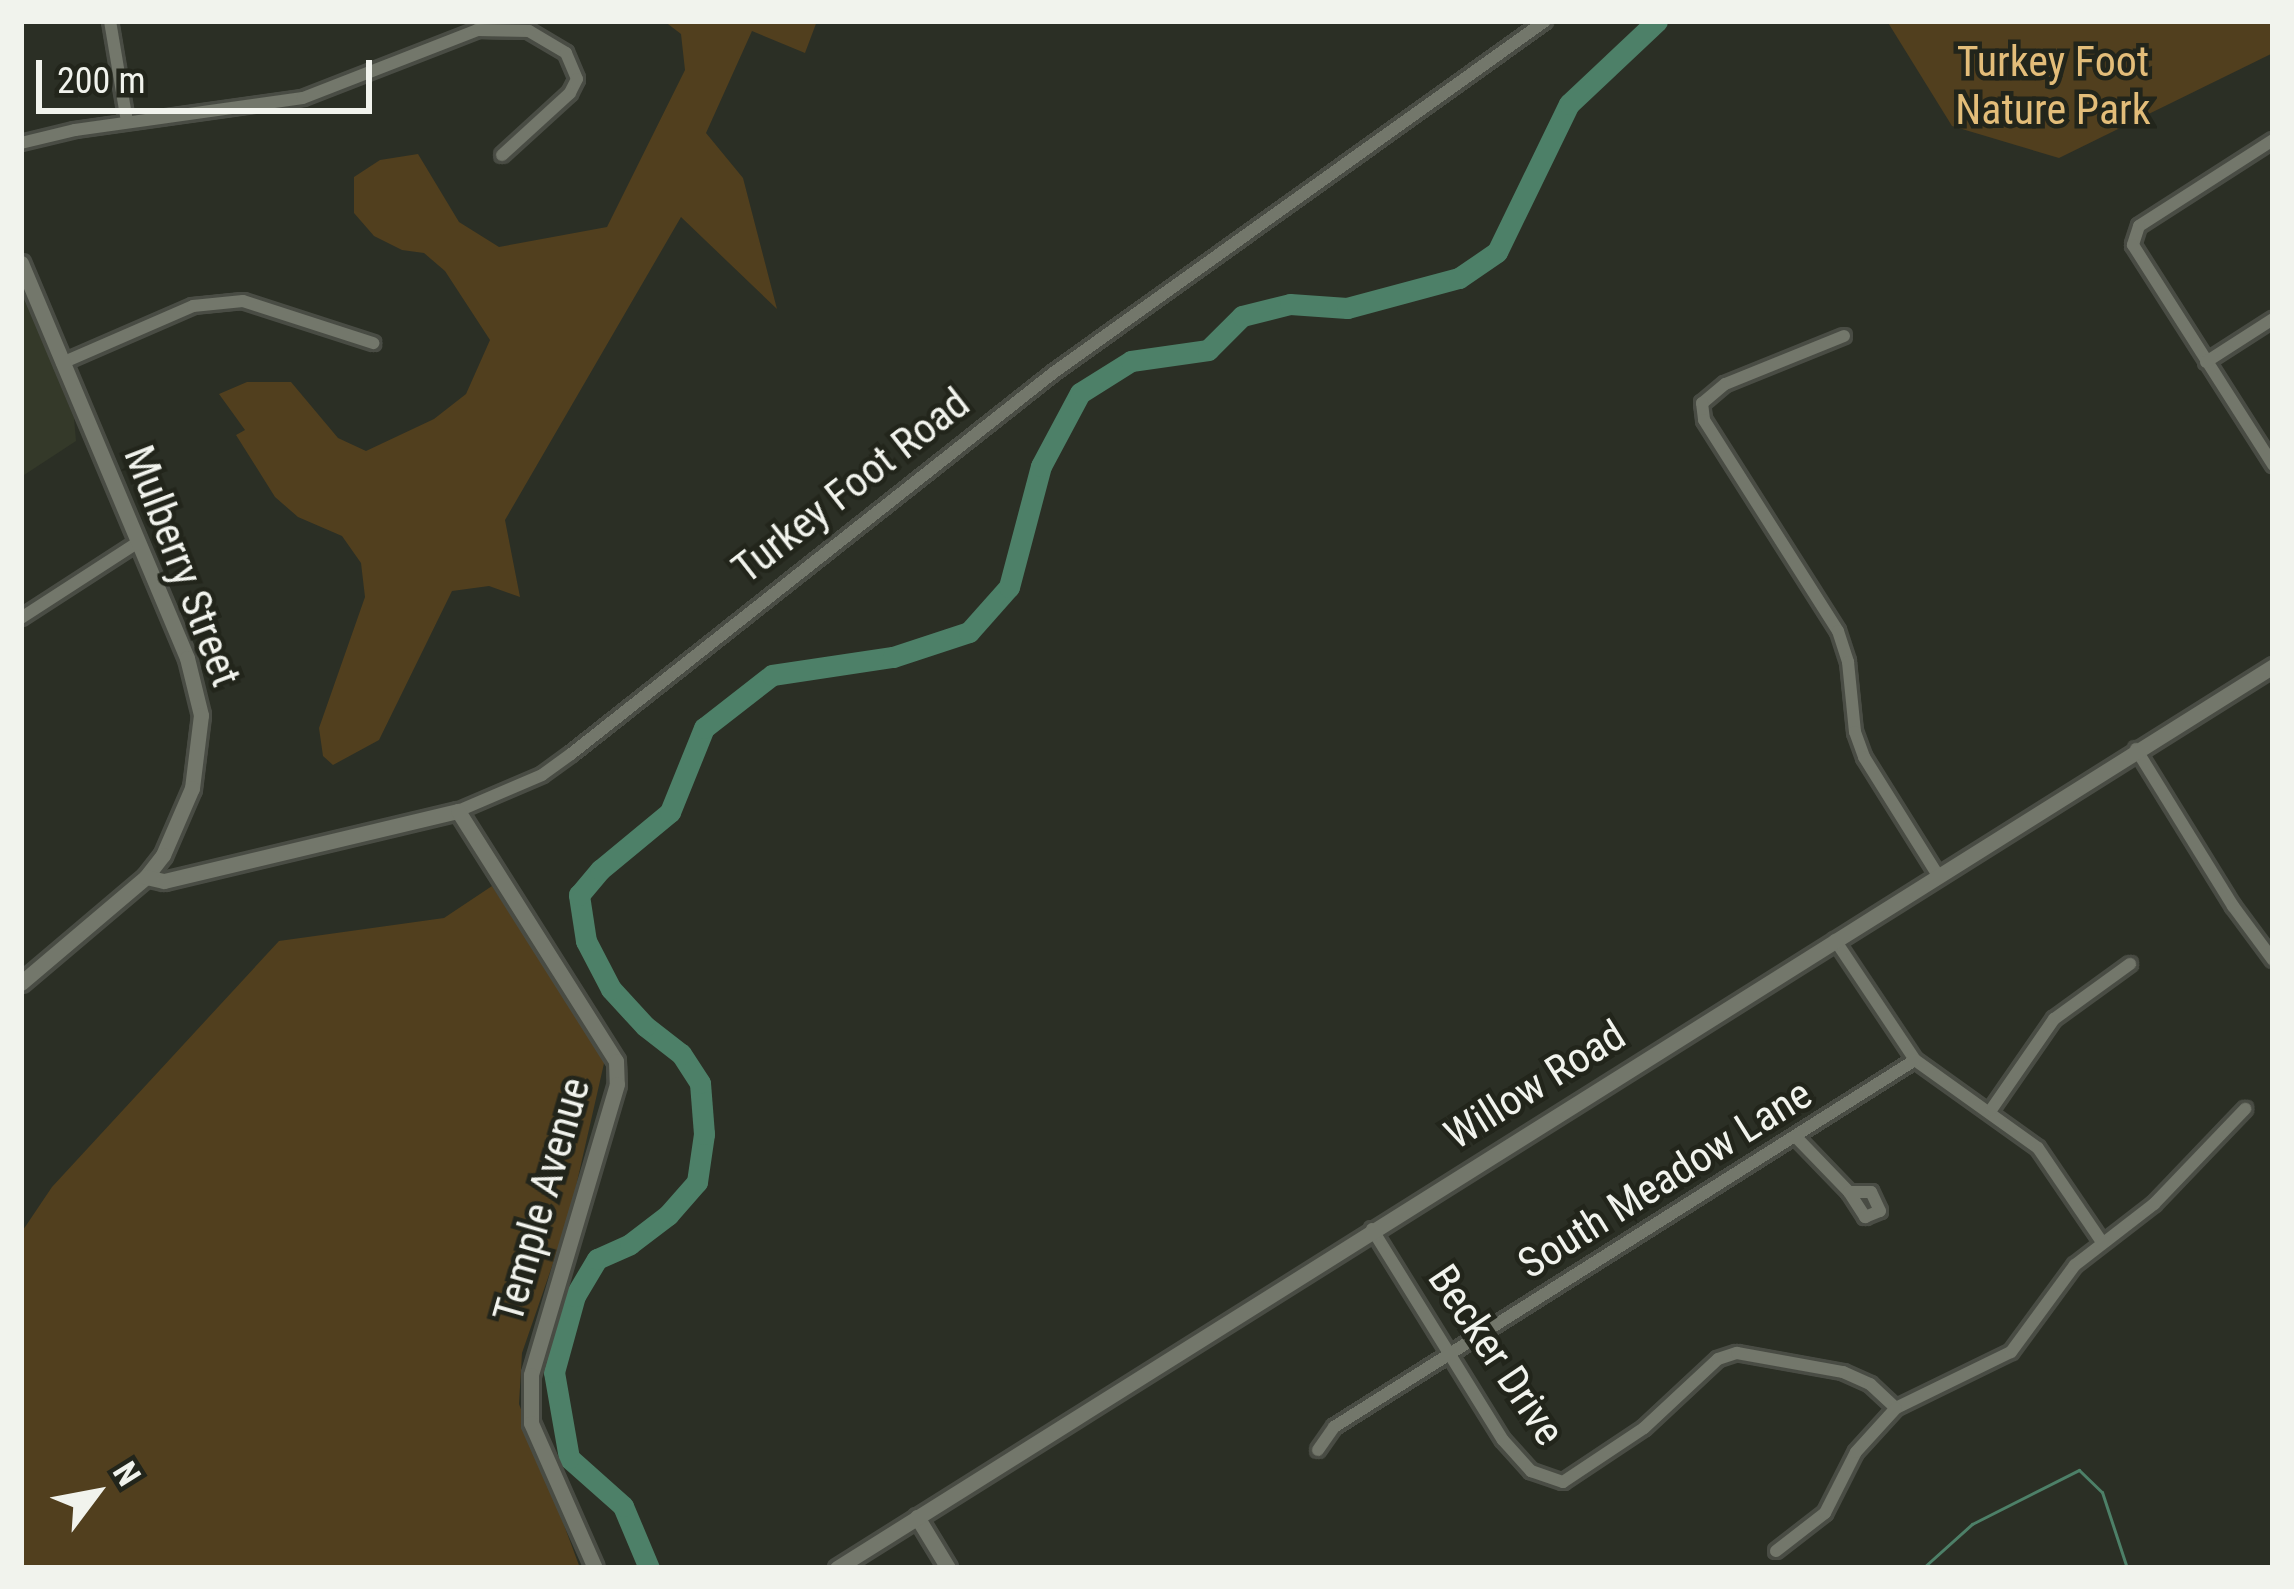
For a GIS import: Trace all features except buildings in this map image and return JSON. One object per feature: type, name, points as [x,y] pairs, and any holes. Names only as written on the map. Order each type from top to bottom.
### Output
[{"type":"street","points":[[110,21],[127,122]]},
{"type":"street","name":"Turkey Foot Road","points":[[146,877],[164,881],[458,811],[542,775],[1053,373],[1545,21]]},
{"type":"street","points":[[21,143],[127,122],[303,98],[477,30],[529,31],[566,53],[577,79],[570,93],[502,155]]},
{"type":"street","points":[[2273,140],[2133,235],[2133,245],[2273,465]]},
{"type":"street","name":"Mulberry Street","points":[[21,263],[187,658],[201,715],[197,765],[185,811],[146,877],[21,983]]},
{"type":"street","points":[[62,363],[214,302],[243,301],[373,343]]},
{"type":"street","points":[[2206,362],[2273,319]]},
{"type":"street","points":[[1844,337],[1745,372],[1702,403],[1704,420],[1838,632],[1864,757],[1937,874]]},
{"type":"street","points":[[21,618],[137,543]]},
{"type":"street","name":"Willow Road","points":[[836,1568],[2273,666]]},
{"type":"street","points":[[2136,749],[2233,906],[2273,960]]},
{"type":"street","name":"Temple Avenue","points":[[458,811],[616,1061],[617,1084],[530,1375],[532,1423],[595,1568]]},
{"type":"street","points":[[1835,940],[1915,1060],[2038,1148],[2102,1242]]},
{"type":"street","points":[[1991,1110],[2054,1019],[2130,964]]},
{"type":"street","name":"South Meadow Lane","points":[[1318,1450],[1334,1427],[1915,1060]]},
{"type":"street","points":[[1776,1551],[1825,1513],[1856,1452],[1892,1406],[2012,1352],[2056,1287],[2102,1242],[2178,1181],[2245,1109]]},
{"type":"street","points":[[1795,1136],[1850,1192]]},
{"type":"street","name":"Becker Drive","points":[[1372,1229],[1517,1459],[1552,1481],[1572,1479],[1654,1420],[1718,1359],[1736,1353],[1843,1372],[1870,1384],[1892,1406]]},
{"type":"street","points":[[917,1517],[948,1568]]},
{"type":"shaded area","points":[[21,286],[74,418],[76,441],[21,477]]},
{"type":"green space","points":[[664,21],[817,21],[805,53],[752,31],[706,133],[743,178],[777,309],[681,217],[505,520],[520,597],[489,586],[452,591],[379,740],[333,765],[323,756],[319,728],[365,597],[361,563],[342,536],[298,517],[275,497],[236,435],[245,430],[219,394],[247,382],[291,382],[338,438],[366,451],[434,419],[466,394],[490,340],[445,271],[424,253],[402,250],[374,236],[354,213],[354,177],[380,160],[418,154],[459,222],[499,247],[607,227],[685,70],[681,34]]},
{"type":"green space","name":"Turkey Foot Nature Park","points":[[1887,21],[2273,21],[2273,53],[2059,158],[1952,126]]},
{"type":"green space","points":[[492,886],[605,1059],[569,1217],[522,1353],[519,1404],[580,1568],[21,1568],[21,1233],[52,1187],[279,941],[444,918]]},
{"type":"waterway","points":[[649,1568],[623,1506],[569,1458],[554,1372],[575,1296],[597,1259],[630,1244],[668,1215],[697,1182],[704,1134],[700,1083],[681,1054],[645,1026],[611,989],[586,941],[579,895],[600,870],[670,812],[704,728],[772,675],[893,657],[969,632],[1009,587],[1041,466],[1080,393],[1131,361],[1208,350],[1242,316],[1290,304],[1347,308],[1459,278],[1497,252],[1569,104],[1657,21]]},
{"type":"waterway","points":[[1923,1568],[1972,1524],[2079,1470],[2102,1492],[2127,1568]]}]
